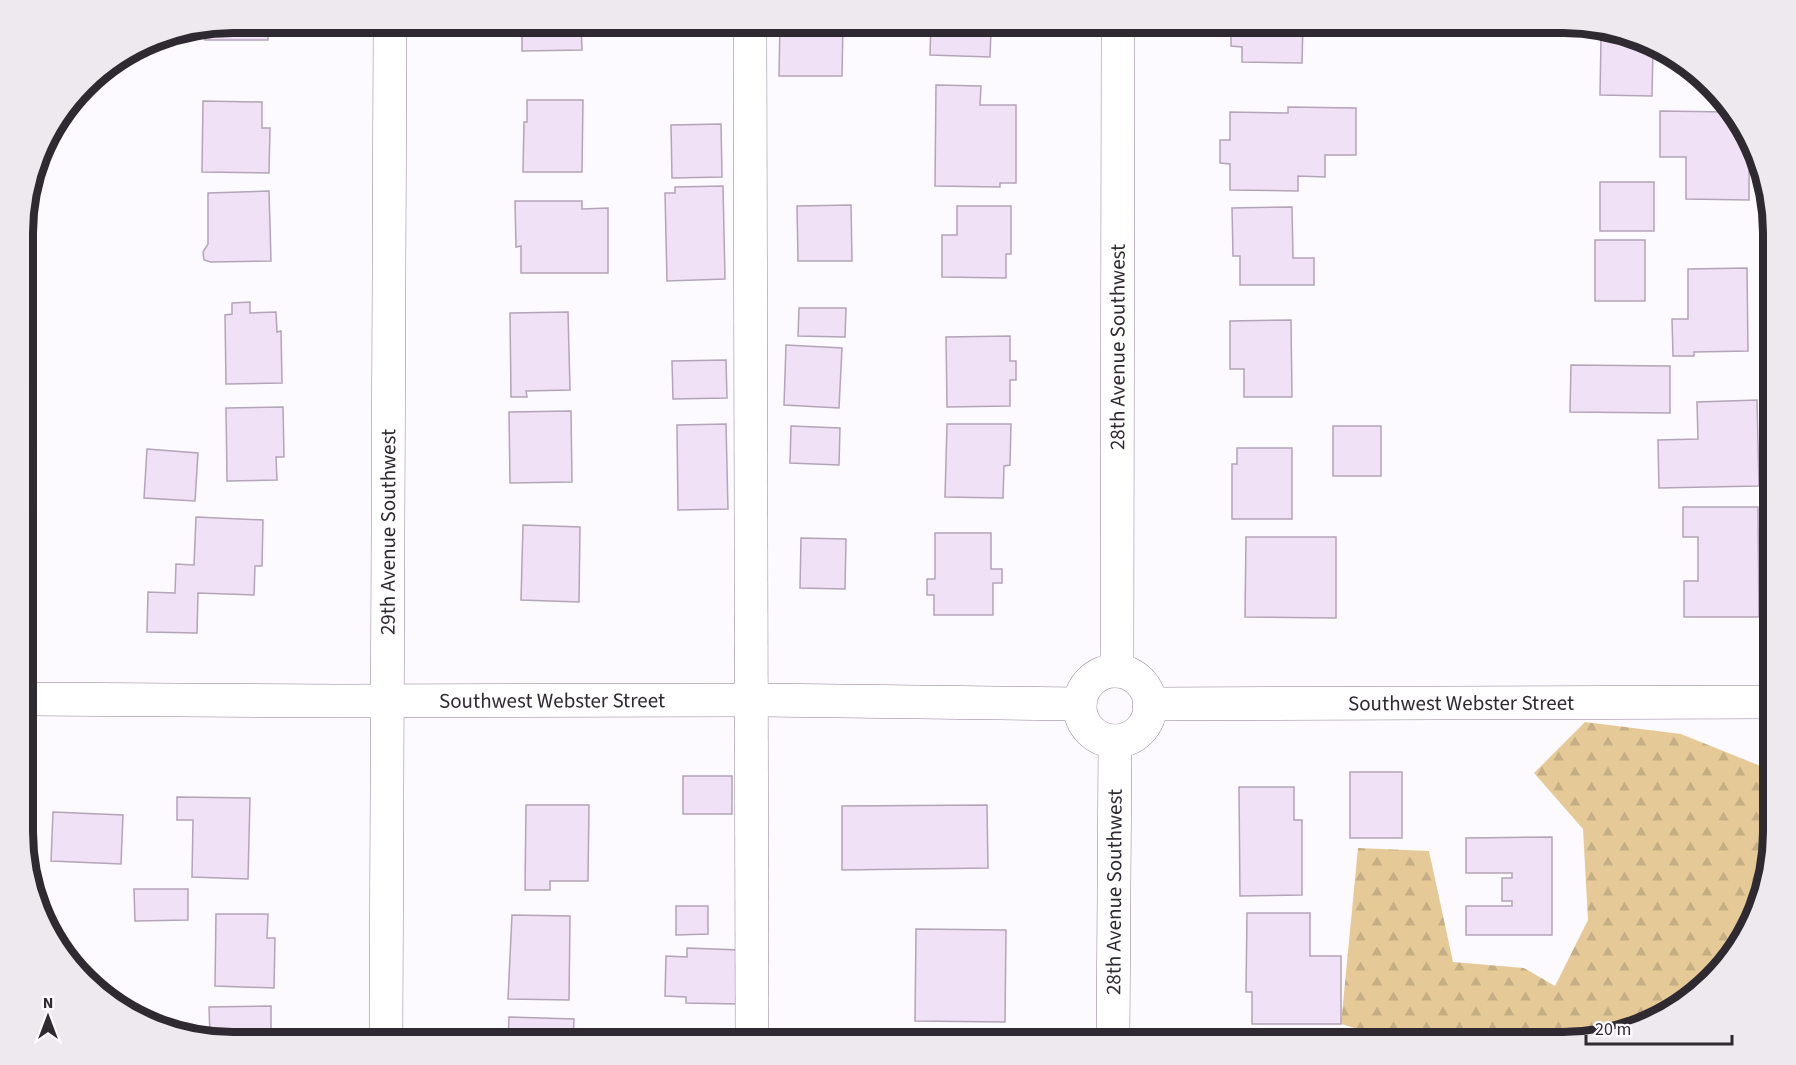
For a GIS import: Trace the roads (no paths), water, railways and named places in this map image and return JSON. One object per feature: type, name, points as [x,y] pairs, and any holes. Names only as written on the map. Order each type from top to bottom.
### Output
[{"type":"street","name":"29th Avenue Southwest","points":[[386,1032],[390,33]]},
{"type":"street","points":[[750,33],[752,1032]]},
{"type":"street","name":"28th Avenue Southwest","points":[[1118,33],[1118,671]]},
{"type":"street","points":[[1118,671],[1126,673],[1141,684],[1149,699],[1149,705],[1146,722],[1138,732],[1129,738],[1115,741],[1097,736],[1088,729],[1082,719],[1080,704],[1085,688],[1093,679],[1103,673],[1118,671]]},
{"type":"street","name":"Southwest Webster Street","points":[[33,699],[752,700],[1080,704]]},
{"type":"street","name":"Southwest Webster Street","points":[[1149,705],[1763,702]]},
{"type":"street","name":"28th Avenue Southwest","points":[[1113,1032],[1115,741]]}]
